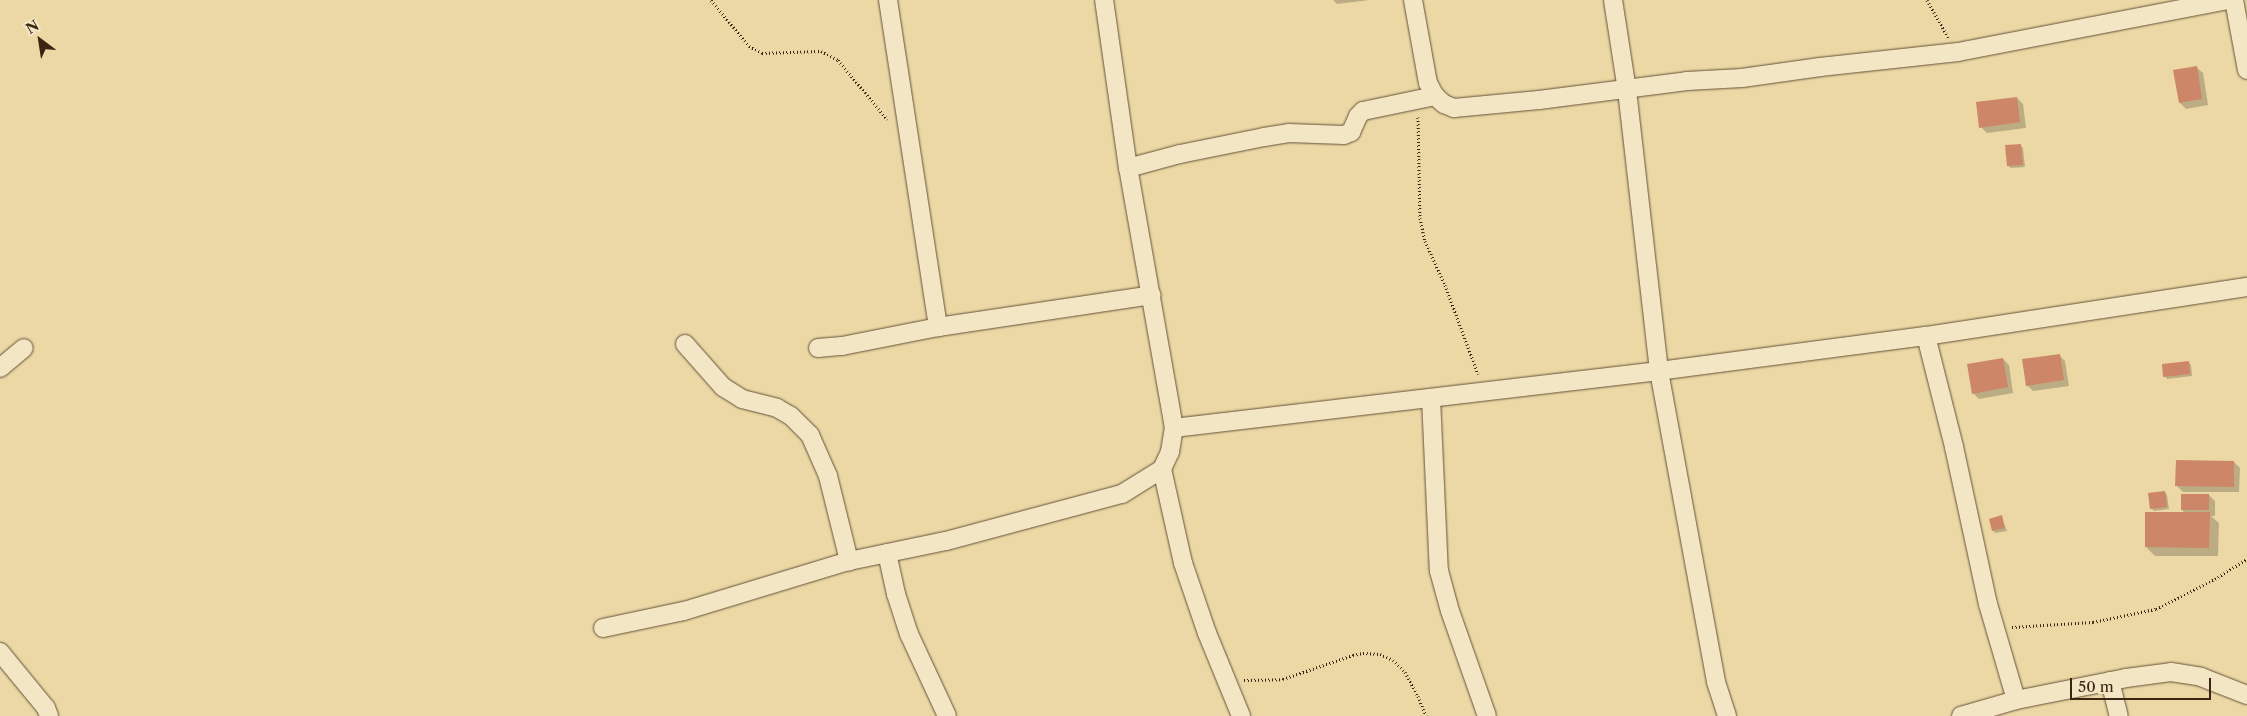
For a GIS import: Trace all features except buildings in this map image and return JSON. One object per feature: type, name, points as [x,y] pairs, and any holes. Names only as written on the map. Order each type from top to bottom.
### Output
[{"type":"street","points":[[888,0],[938,327]]},
{"type":"street","points":[[603,628],[684,611],[849,561],[946,541],[1122,494],[1162,470],[1170,452],[1174,428],[1152,295],[1128,168],[1104,0]]},
{"type":"street","points":[[1413,0],[1428,83],[1426,98]]},
{"type":"street","points":[[1613,0],[1627,90],[1659,371],[1716,682],[1727,716]]},
{"type":"street","points":[[1128,168],[1180,154],[1289,133],[1344,134],[1351,132],[1358,116],[1363,111],[1426,98],[1454,108],[1958,52],[2227,0]]},
{"type":"street","points":[[2234,0],[2247,70]]},
{"type":"street","points":[[1174,428],[1659,371],[1926,336],[2247,287]]},
{"type":"street","points":[[818,348],[842,346],[938,327],[1152,295]]},
{"type":"street","points":[[1926,336],[1954,448],[1994,627],[2016,700]]},
{"type":"street","points":[[685,344],[723,387],[742,399],[777,408],[791,416],[810,435],[828,476],[849,561]]},
{"type":"street","points":[[0,368],[24,348]]},
{"type":"street","points":[[1431,398],[1440,571],[1450,611],[1487,716]]},
{"type":"street","points":[[1162,470],[1183,562],[1206,633],[1241,716]]},
{"type":"street","points":[[887,553],[896,594],[909,634],[947,716]]},
{"type":"street","points":[[0,652],[46,708],[49,716]]},
{"type":"street","points":[[1962,716],[2016,700],[2110,681],[2171,672],[2201,677],[2247,695]]},
{"type":"street","points":[[2110,681],[2119,716]]},
{"type":"path","points":[[711,0],[749,46],[762,53],[821,52],[838,60],[910,143]]},
{"type":"path","points":[[1927,0],[1958,52]]},
{"type":"path","points":[[1426,98],[1420,218],[1424,234],[1485,391]]},
{"type":"path","points":[[1994,627],[2093,622],[2156,609],[2215,579],[2247,559]]},
{"type":"path","points":[[1226,680],[1269,682],[1353,655],[1363,653],[1380,654],[1393,660],[1404,672],[1426,716]]}]
